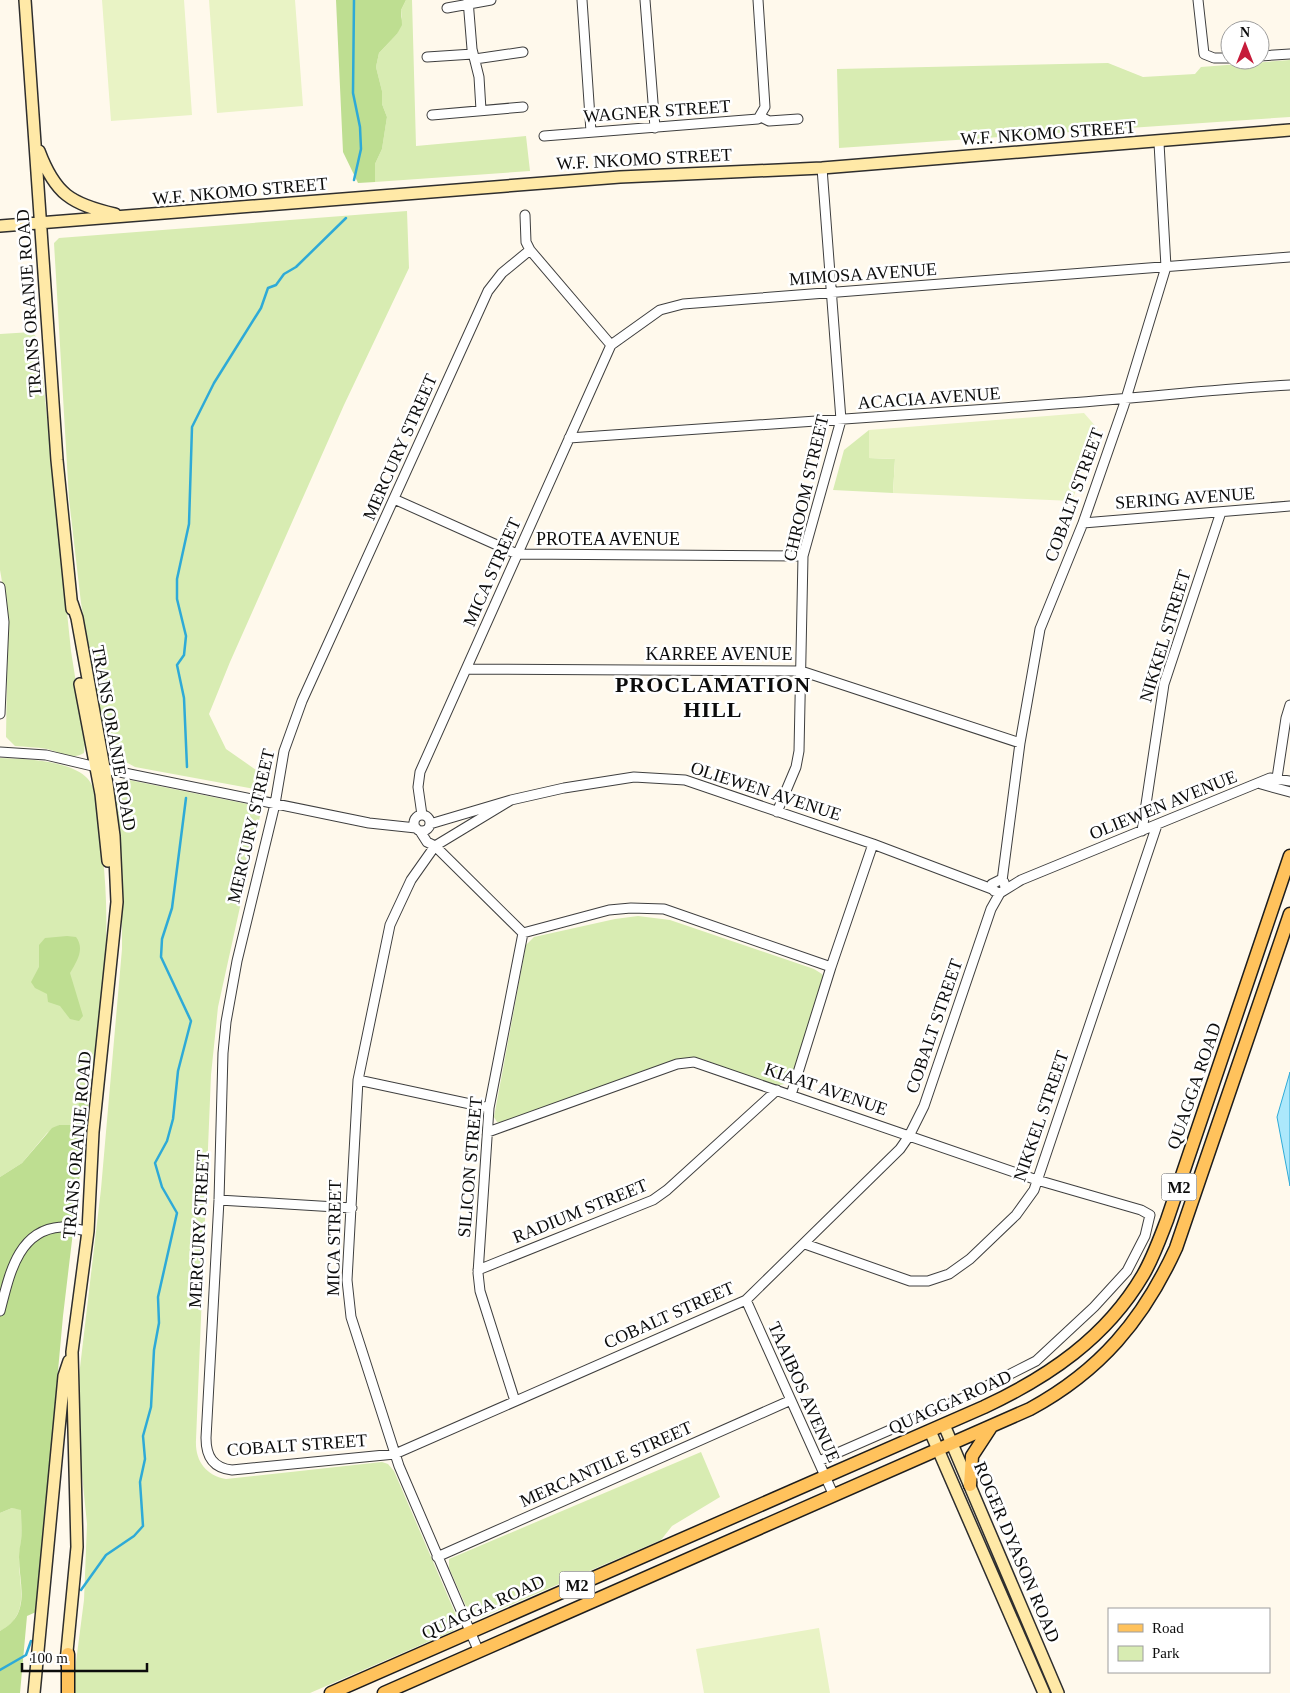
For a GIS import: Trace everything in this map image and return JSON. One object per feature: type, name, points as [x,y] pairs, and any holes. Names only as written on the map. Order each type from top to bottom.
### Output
[{"type":"main road","name":"TRANS ORANJE ROAD","points":[[25,0],[57,460],[72,603],[72,624],[76,654],[100,768],[114,940],[93,1132],[88,1231],[72,1352],[77,1546],[68,1654],[62,1693]]},
{"type":"main road","name":"W.F. NKOMO STREET","points":[[0,226],[620,176],[822,168],[1290,130]]},
{"type":"main road","points":[[34,138],[49,174],[60,191],[80,205],[129,217]]},
{"type":"main road","name":"QUAGGA ROAD","points":[[331,1693],[944,1425],[1020,1390],[1070,1358],[1107,1324],[1142,1276],[1168,1220],[1290,856]]},
{"type":"main road","name":"QUAGGA ROAD","points":[[384,1693],[834,1496],[938,1448],[991,1427],[1050,1398],[1088,1370],[1132,1325],[1161,1280],[1181,1234],[1290,914]]},
{"type":"main road","name":"TRANS ORANJE ROAD","points":[[34,1693],[64,1376],[72,1352]]},
{"type":"main road","name":"ROGER DYASON ROAD","points":[[944,1425],[1058,1693]]},
{"type":"main road","points":[[970,1486],[972,1456],[991,1427]]},
{"type":"main road","name":"ROGER DYASON ROAD","points":[[930,1431],[1044,1693]]},
{"type":"main road","points":[[68,1654],[68,1693]]},
{"type":"street","points":[[447,8],[468,2],[491,0]]},
{"type":"street","points":[[582,0],[591,132]]},
{"type":"street","points":[[645,0],[655,128]]},
{"type":"street","points":[[758,0],[765,108],[761,117]]},
{"type":"street","points":[[1198,0],[1204,54],[1220,59]]},
{"type":"street","points":[[468,2],[481,110]]},
{"type":"street","points":[[427,57],[474,57],[523,52]]},
{"type":"street","points":[[1270,55],[1290,54]]},
{"type":"street","points":[[432,115],[523,107]]},
{"type":"street","name":"WAGNER STREET","points":[[544,136],[752,121],[761,117],[769,121],[798,119]]},
{"type":"street","name":"COBALT STREET","points":[[215,1464],[232,1470],[395,1454],[746,1300],[805,1244],[910,1136],[924,1106],[998,886],[1004,860],[1020,743],[1040,629],[1083,523],[1127,398],[1166,267],[1159,142]]},
{"type":"street","name":"CHROOM STREET","points":[[777,812],[798,758],[803,556],[841,420],[822,168]]},
{"type":"street","points":[[525,214],[526,242],[530,250],[610,345]]},
{"type":"street","name":"MERCURY STREET","points":[[215,1464],[208,1457],[206,1438],[219,1200],[223,1052],[226,1022],[249,907],[275,804],[284,751],[291,726],[488,291],[502,273],[530,250]]},
{"type":"street","name":"MIMOSA AVENUE","points":[[610,345],[649,317],[670,306],[1290,257]]},
{"type":"street","name":"MICA STREET","points":[[423,824],[418,787],[420,772],[610,345]]},
{"type":"street","name":"ACACIA AVENUE","points":[[570,438],[841,420],[1127,398],[1212,389],[1290,385]]},
{"type":"street","name":"PROTEA AVENUE","points":[[394,499],[517,554],[803,556]]},
{"type":"street","name":"SERING AVENUE","points":[[1083,523],[1290,506]]},
{"type":"street","name":"NIKKEL STREET","points":[[1142,831],[1164,684],[1221,512]]},
{"type":"street","points":[[0,587],[4,622],[0,714]]},
{"type":"street","name":"KARREE AVENUE","points":[[467,669],[801,670],[1020,743]]},
{"type":"street","points":[[1290,705],[1277,778],[1290,781]]},
{"type":"street","name":"OLIEWEN AVENUE","points":[[0,752],[46,755],[275,804],[399,827],[423,824],[564,788],[644,777],[685,780],[702,784],[777,812],[873,844],[975,882],[998,886],[1022,880],[1261,784],[1270,778],[1277,778]]},
{"type":"street","name":"OLIEWEN AVENUE","points":[[1261,784],[1290,792]]},
{"type":"street","name":"OLIEWEN AVENUE","points":[[435,846],[511,800]]},
{"type":"street","points":[[423,824],[426,841],[435,846],[524,933],[609,910],[631,908],[664,909],[831,967]]},
{"type":"street","name":"NIKKEL STREET","points":[[805,1244],[910,1281],[922,1282],[941,1278],[970,1259],[1016,1215],[1031,1195],[1037,1180],[1157,825]]},
{"type":"street","points":[[791,1095],[831,967],[873,844]]},
{"type":"street","name":"MICA STREET","points":[[435,846],[411,880],[390,925],[358,1080],[347,1280],[351,1317],[408,1491],[479,1652]]},
{"type":"street","name":"SILICON STREET","points":[[515,1401],[480,1290],[478,1270],[489,1108],[524,933]]},
{"type":"street","name":"KIAAT AVENUE","points":[[488,1132],[686,1062],[703,1064],[1037,1180],[1142,1210],[1149,1214],[1151,1218],[1141,1245],[1127,1272],[1094,1307],[1036,1361],[950,1404],[819,1462]]},
{"type":"street","points":[[358,1080],[489,1108]]},
{"type":"street","name":"RADIUM STREET","points":[[478,1270],[653,1200],[667,1190],[777,1090]]},
{"type":"street","points":[[219,1200],[352,1208]]},
{"type":"street","points":[[0,1311],[14,1260],[26,1244],[34,1237],[54,1228],[65,1227],[88,1231]]},
{"type":"street","name":"TAAIBOS AVENUE","points":[[746,1300],[834,1496]]},
{"type":"street","name":"MERCANTILE STREET","points":[[437,1558],[790,1401]]},
{"type":"green space","points":[[102,0],[184,0],[192,115],[111,121]]},
{"type":"green space","points":[[209,0],[295,0],[303,106],[217,113]]},
{"type":"green space","points":[[336,0],[406,0],[401,10],[402,25],[397,34],[379,53],[376,67],[382,91],[382,104],[387,117],[382,149],[375,164],[375,182],[358,183],[343,152]]},
{"type":"green space","points":[[406,0],[412,0],[416,146],[526,136],[530,171],[375,182],[375,164],[382,149],[387,117],[382,104],[382,91],[376,67],[379,53],[397,34],[402,17],[401,10]]},
{"type":"green space","points":[[1290,60],[1290,117],[839,148],[837,69],[1108,63],[1143,77],[1195,74],[1201,67],[1220,66],[1220,70],[1270,70],[1270,62]]},
{"type":"green space","points":[[407,211],[409,268],[344,405],[230,662],[209,714],[226,749],[269,779],[266,791],[135,767],[106,751],[81,603],[69,499],[54,243],[59,238]]},
{"type":"green space","points":[[32,332],[39,340],[71,651],[85,740],[84,753],[74,756],[47,749],[15,746],[6,737],[8,616],[0,570],[0,334]]},
{"type":"green space","points":[[1084,413],[1098,429],[1072,501],[893,493],[895,459],[869,458],[869,430]]},
{"type":"green space","points":[[869,430],[869,458],[895,459],[893,493],[833,490],[844,450]]},
{"type":"green space","points":[[0,758],[24,759],[67,766],[88,779],[93,788],[102,845],[106,921],[104,977],[90,1089],[80,1092],[76,1122],[71,1125],[59,1125],[47,1133],[22,1163],[0,1177]]},
{"type":"green space","points":[[124,779],[262,807],[218,1007],[211,1075],[196,1440],[197,1454],[207,1470],[226,1479],[382,1462],[388,1464],[394,1471],[458,1622],[453,1631],[310,1693],[72,1693],[84,1600],[87,1524],[77,1425],[77,1393],[101,1189],[122,949],[122,897],[113,789],[116,782]]},
{"type":"green space","points":[[638,916],[670,920],[814,969],[822,974],[824,978],[793,1075],[785,1084],[774,1086],[702,1059],[686,1058],[668,1062],[503,1122],[497,1122],[494,1117],[526,945],[534,937],[615,919]]},
{"type":"green space","points":[[76,937],[80,946],[79,955],[70,973],[83,1016],[79,1021],[70,1019],[60,1006],[48,1002],[47,994],[35,988],[31,982],[39,967],[39,945],[45,938]]},
{"type":"green space","points":[[90,1089],[63,1316],[36,1612],[27,1616],[20,1693],[0,1693],[0,1631],[10,1624],[16,1616],[22,1598],[19,1557],[21,1510],[12,1508],[0,1513],[0,1177],[22,1163],[52,1128],[59,1125],[71,1125],[76,1122],[80,1092]]},
{"type":"green space","points":[[701,1452],[720,1497],[672,1526],[661,1540],[480,1618],[474,1618],[469,1613],[449,1568],[449,1559]]},
{"type":"green space","points":[[12,1508],[21,1509],[19,1557],[21,1598],[16,1616],[10,1624],[0,1631],[0,1513]]},
{"type":"green space","points":[[819,1628],[830,1693],[704,1693],[696,1649]]},
{"type":"water","points":[[1290,1072],[1290,1186],[1277,1117]]},
{"type":"waterway","points":[[354,0],[353,93],[360,127],[361,149],[354,180]]},
{"type":"waterway","points":[[187,767],[184,698],[177,665],[184,655],[186,636],[177,599],[177,579],[189,524],[192,427],[214,383],[261,308],[268,288],[276,285],[284,274],[296,267],[346,218]]},
{"type":"waterway","points":[[81,1590],[106,1555],[134,1536],[143,1526],[140,1482],[145,1459],[143,1436],[151,1407],[154,1350],[159,1323],[158,1297],[177,1213],[162,1187],[155,1163],[167,1141],[173,1119],[178,1071],[191,1021],[161,957],[162,939],[172,908],[186,798]]},
{"type":"waterway","points":[[0,1670],[26,1655],[31,1641]]},
{"type":"district","name":"PROCLAMATION HILL","points":[[713,696]]}]
